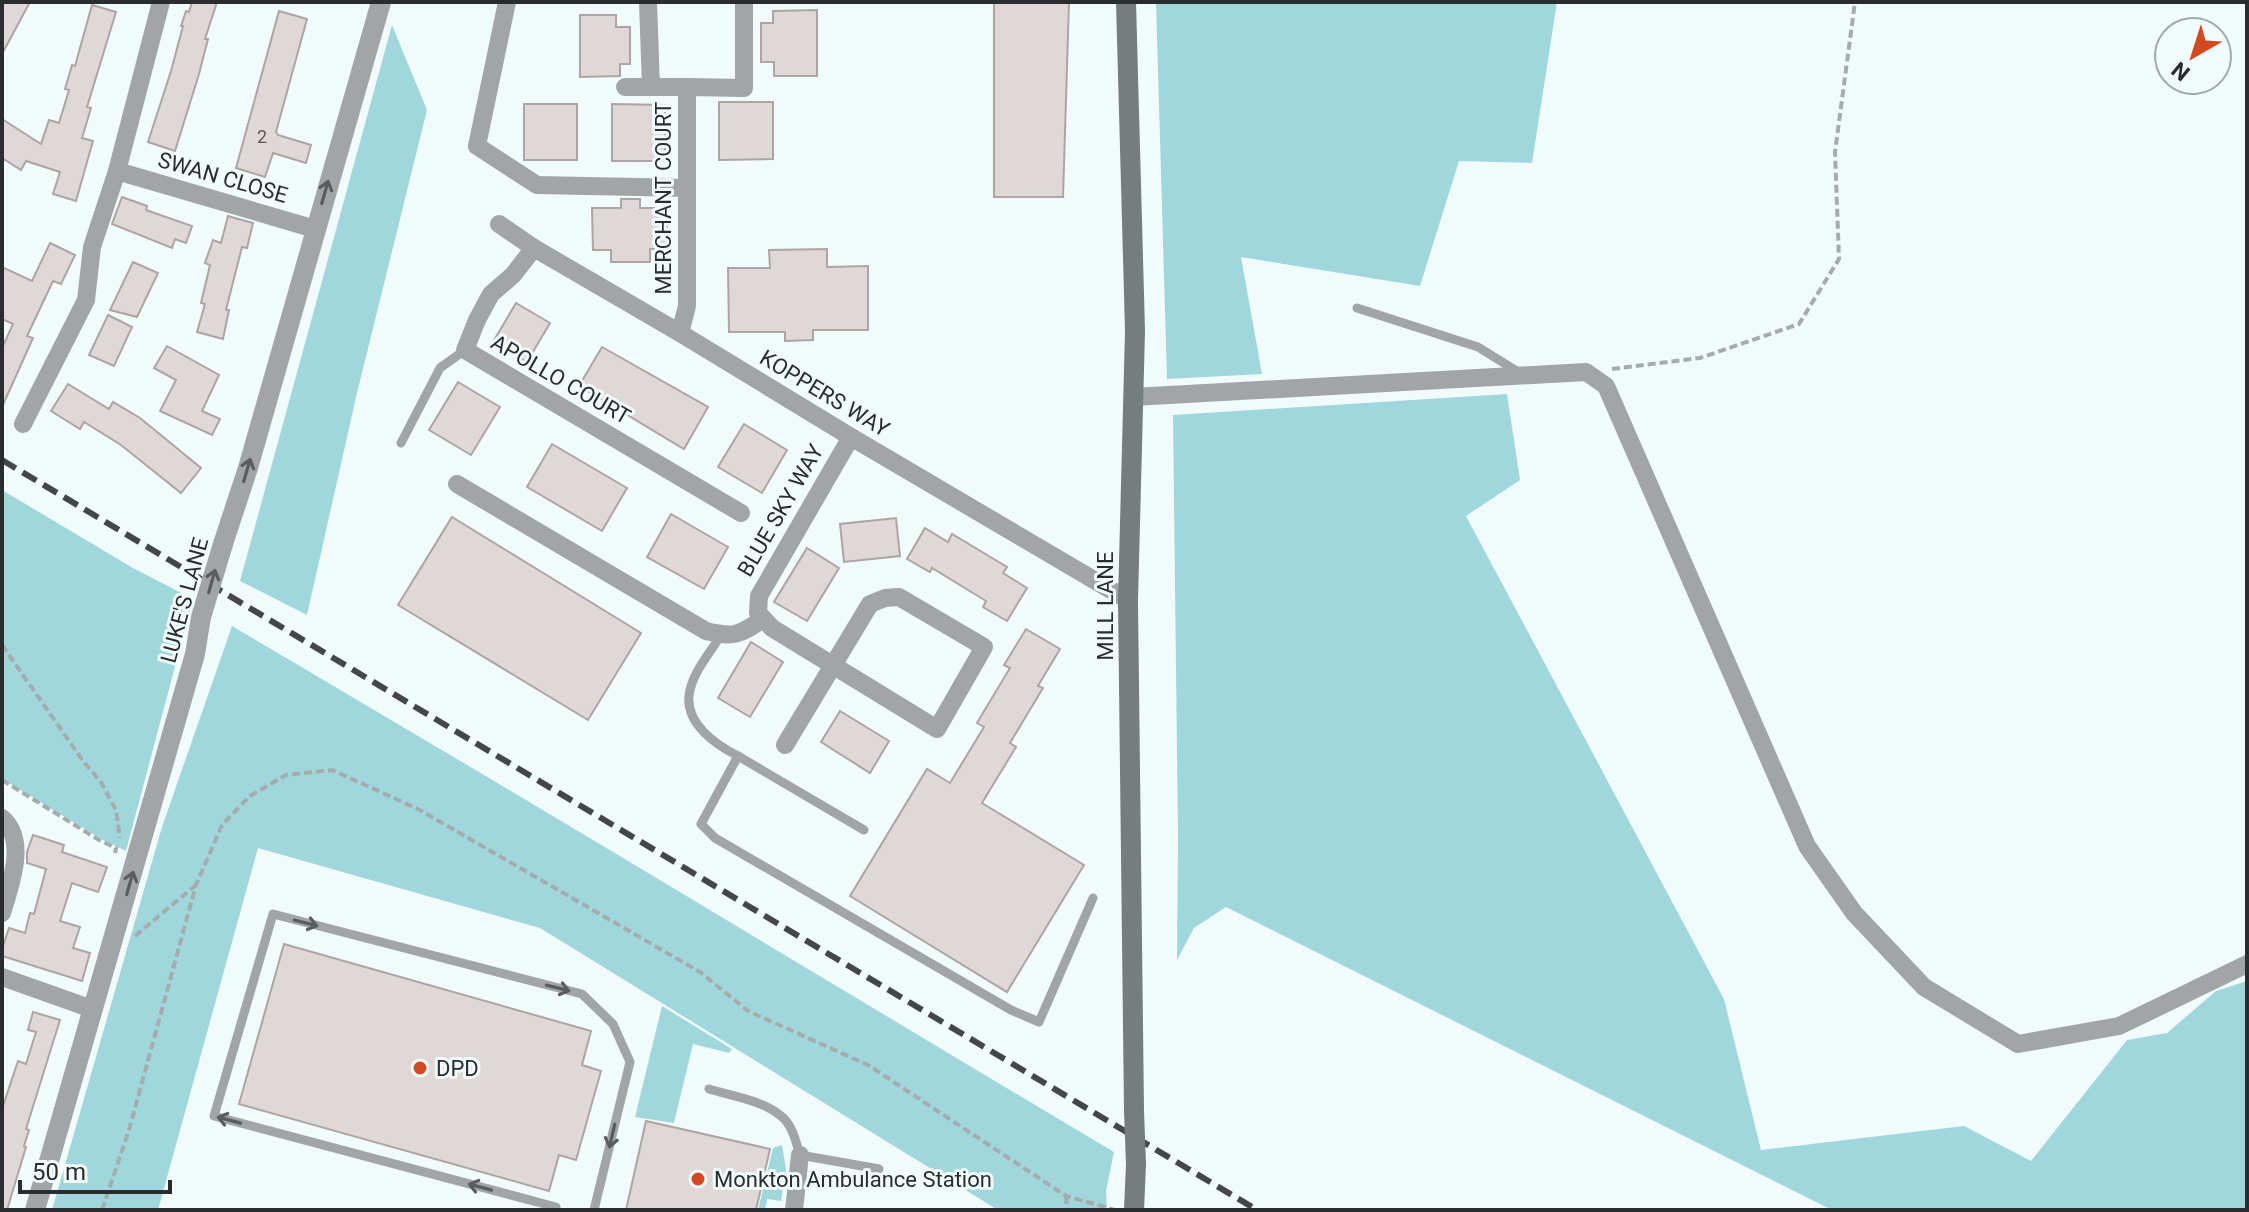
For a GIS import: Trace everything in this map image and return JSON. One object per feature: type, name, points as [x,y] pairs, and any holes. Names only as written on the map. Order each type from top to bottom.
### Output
[{"type":"main road","name":"MILL LANE","points":[[1126,2],[1135,331],[1128,600],[1136,1164],[1134,1210]]},
{"type":"street","points":[[23,424],[86,300],[92,247],[117,171],[161,2]]},
{"type":"street","name":"LUKE'S LANE","points":[[35,1210],[195,654],[201,617],[244,480],[381,2]]},
{"type":"street","points":[[507,2],[477,146],[537,185],[687,188]]},
{"type":"street","name":"MERCHANT COURT","points":[[648,2],[651,87],[687,87],[687,306],[680,333]]},
{"type":"street","points":[[687,87],[744,88],[744,2]]},
{"type":"street","points":[[625,87],[651,87]]},
{"type":"street","name":"SWAN CLOSE","points":[[117,171],[315,229]]},
{"type":"street","name":"KOPPERS WAY","points":[[499,224],[534,248],[1128,600]]},
{"type":"street","name":"APOLLO COURT","points":[[534,248],[513,275],[491,294],[465,350],[741,513]]},
{"type":"street","points":[[1133,397],[1586,372],[1606,386],[1807,846],[1854,913],[1924,987],[2018,1044],[2119,1026],[2247,964]]},
{"type":"street","name":"BLUE SKY WAY","points":[[763,619],[758,613],[759,596],[851,437]]},
{"type":"street","points":[[457,484],[706,631],[728,636],[746,631],[763,619],[772,628],[833,665],[937,729],[984,647],[899,597],[870,604],[833,665],[785,745]]},
{"type":"street","points":[[2,818],[8,823],[15,843],[12,879],[2,913]]},
{"type":"street","points":[[2,977],[92,1009]]},
{"type":"street","points":[[794,1210],[800,1155]]},
{"type":"lane","points":[[1357,308],[1478,347],[1523,375]]},
{"type":"lane","points":[[401,443],[440,368],[465,350]]},
{"type":"lane","points":[[721,635],[694,680],[689,698],[697,726],[728,751],[864,830]]},
{"type":"lane","points":[[738,756],[701,824],[715,838],[1011,1010],[1039,1022],[1093,898]]},
{"type":"lane","points":[[555,1210],[556,1207],[214,1116],[273,914],[582,994],[613,1024],[630,1062],[594,1210]]},
{"type":"lane","points":[[709,1089],[761,1104],[783,1117],[800,1155],[879,1169]]},
{"type":"path","points":[[1586,372],[1700,358],[1799,324],[1839,259],[1835,152],[1855,2]]},
{"type":"path","points":[[2,645],[101,782],[116,810],[120,836],[114,862]]},
{"type":"path","points":[[2,780],[116,848]]},
{"type":"path","points":[[108,958],[196,885]]},
{"type":"path","points":[[1066,1196],[1067,1210]]},
{"type":"shaded area","points":[[1156,2],[1557,2],[1532,163],[1459,161],[1420,286],[1241,257],[1262,374],[1167,379]]},
{"type":"shaded area","points":[[392,25],[427,110],[357,393],[307,615],[240,581]]},
{"type":"shaded area","points":[[1507,394],[1520,480],[1466,516],[1724,999],[1761,1150],[1964,1126],[2031,1161],[2127,1040],[2167,1033],[2216,991],[2247,981],[2247,1210],[1832,1210],[1226,907],[1194,928],[1177,960],[1173,415]]},
{"type":"shaded area","points":[[2,490],[133,568],[193,599],[126,851],[2,779]]},
{"type":"shaded area","points":[[232,626],[1114,1152],[1106,1191],[1107,1210],[998,1210],[540,928],[258,848],[158,1210],[52,1210],[162,827]]},
{"type":"shaded area","points":[[662,1006],[732,1049],[729,1053],[693,1044],[674,1123],[635,1117]]},
{"type":"shaded area","points":[[782,1145],[786,1169],[781,1201],[767,1199],[765,1210],[758,1210],[773,1148]]},
{"type":"building","points":[[2,2],[30,2],[2,54]]},
{"type":"building","points":[[192,2],[217,2],[175,151],[148,142],[171,71],[181,26]]},
{"type":"building","points":[[994,2],[1069,2],[1063,197],[994,197]]},
{"type":"building","points":[[92,5],[116,12],[87,107],[91,108],[82,138],[93,141],[76,201],[53,194],[60,172],[26,161],[21,170],[2,158],[2,119],[41,144],[49,120],[59,123],[69,90],[65,89],[72,65],[75,66]]},
{"type":"building","points":[[817,10],[817,76],[774,76],[774,62],[761,62],[761,23],[773,23],[773,11]]},
{"type":"building","points":[[279,11],[307,19],[276,132],[311,145],[306,163],[273,153],[265,177],[236,168]]},
{"type":"building","points":[[580,15],[616,15],[616,27],[630,27],[630,64],[620,64],[620,76],[580,77]]},
{"type":"building","points":[[719,102],[773,102],[773,159],[719,160]]},
{"type":"building","points":[[524,104],[577,104],[577,160],[524,160]]},
{"type":"building","points":[[612,104],[665,105],[665,161],[612,161]]},
{"type":"building","points":[[122,197],[147,206],[146,210],[192,226],[186,243],[175,239],[172,248],[112,224]]},
{"type":"building","points":[[621,199],[640,199],[640,208],[667,208],[667,249],[650,249],[650,262],[611,262],[611,250],[593,250],[592,208],[621,208]]},
{"type":"building","points":[[228,216],[253,223],[247,248],[242,247],[226,310],[229,310],[223,339],[197,332],[205,304],[201,303],[210,265],[205,263],[213,240],[221,243]]},
{"type":"building","points":[[50,243],[75,255],[61,284],[53,281],[27,336],[33,338],[2,407],[2,348],[13,324],[2,319],[2,267],[32,281]]},
{"type":"building","points":[[827,249],[827,267],[868,266],[868,330],[813,330],[813,340],[785,341],[785,332],[729,332],[728,268],[770,268],[769,250]]},
{"type":"building","points":[[133,262],[158,273],[137,317],[110,310]]},
{"type":"building","points":[[516,303],[550,323],[527,362],[493,342]]},
{"type":"building","points":[[108,315],[132,327],[114,366],[89,355]]},
{"type":"building","points":[[167,346],[219,375],[202,411],[220,419],[212,435],[160,411],[176,380],[154,368]]},
{"type":"building","points":[[602,347],[708,407],[684,449],[579,386]]},
{"type":"building","points":[[458,382],[500,407],[471,455],[429,430]]},
{"type":"building","points":[[68,384],[109,409],[113,402],[140,418],[201,468],[181,493],[121,445],[84,422],[80,429],[51,411]]},
{"type":"building","points":[[744,424],[787,450],[762,493],[718,467]]},
{"type":"building","points":[[552,444],[627,488],[602,531],[527,487]]},
{"type":"building","points":[[671,514],[728,547],[704,589],[647,557]]},
{"type":"building","points":[[452,517],[641,633],[588,720],[398,605]]},
{"type":"building","points":[[896,518],[900,556],[844,562],[840,524]]},
{"type":"building","points":[[925,528],[948,542],[952,534],[1007,567],[1003,573],[1027,588],[1007,621],[983,607],[986,601],[932,568],[930,572],[907,559]]},
{"type":"building","points":[[807,548],[839,568],[807,621],[774,602]]},
{"type":"building","points":[[1026,629],[1060,649],[1038,686],[1043,688],[1010,743],[1016,747],[982,803],[1084,865],[1007,992],[850,896],[927,769],[950,783],[984,727],[977,723],[1010,668],[1004,665]]},
{"type":"building","points":[[751,642],[783,662],[750,717],[718,698]]},
{"type":"building","points":[[840,711],[889,741],[870,773],[821,742]]},
{"type":"building","points":[[33,835],[64,845],[62,852],[107,867],[98,892],[72,883],[60,921],[80,927],[73,948],[90,953],[82,981],[2,956],[9,928],[25,933],[30,913],[34,914],[46,869],[27,863]]},
{"type":"building","name":"DPD","points":[[284,944],[591,1031],[582,1065],[601,1071],[576,1160],[559,1155],[549,1191],[239,1104]]},
{"type":"building","points":[[33,1012],[60,1020],[26,1129],[29,1130],[26,1147],[7,1210],[2,1210],[2,1109],[18,1061],[26,1064],[36,1032],[28,1030]]},
{"type":"building","name":"Monkton Ambulance Station","points":[[646,1121],[770,1149],[756,1210],[626,1210]]},
{"type":"railway","points":[[2,460],[1257,1210]]},
{"type":"place","name":"DPD","points":[[420,1068]]},
{"type":"place","name":"Monkton Ambulance Station","points":[[698,1179]]}]
